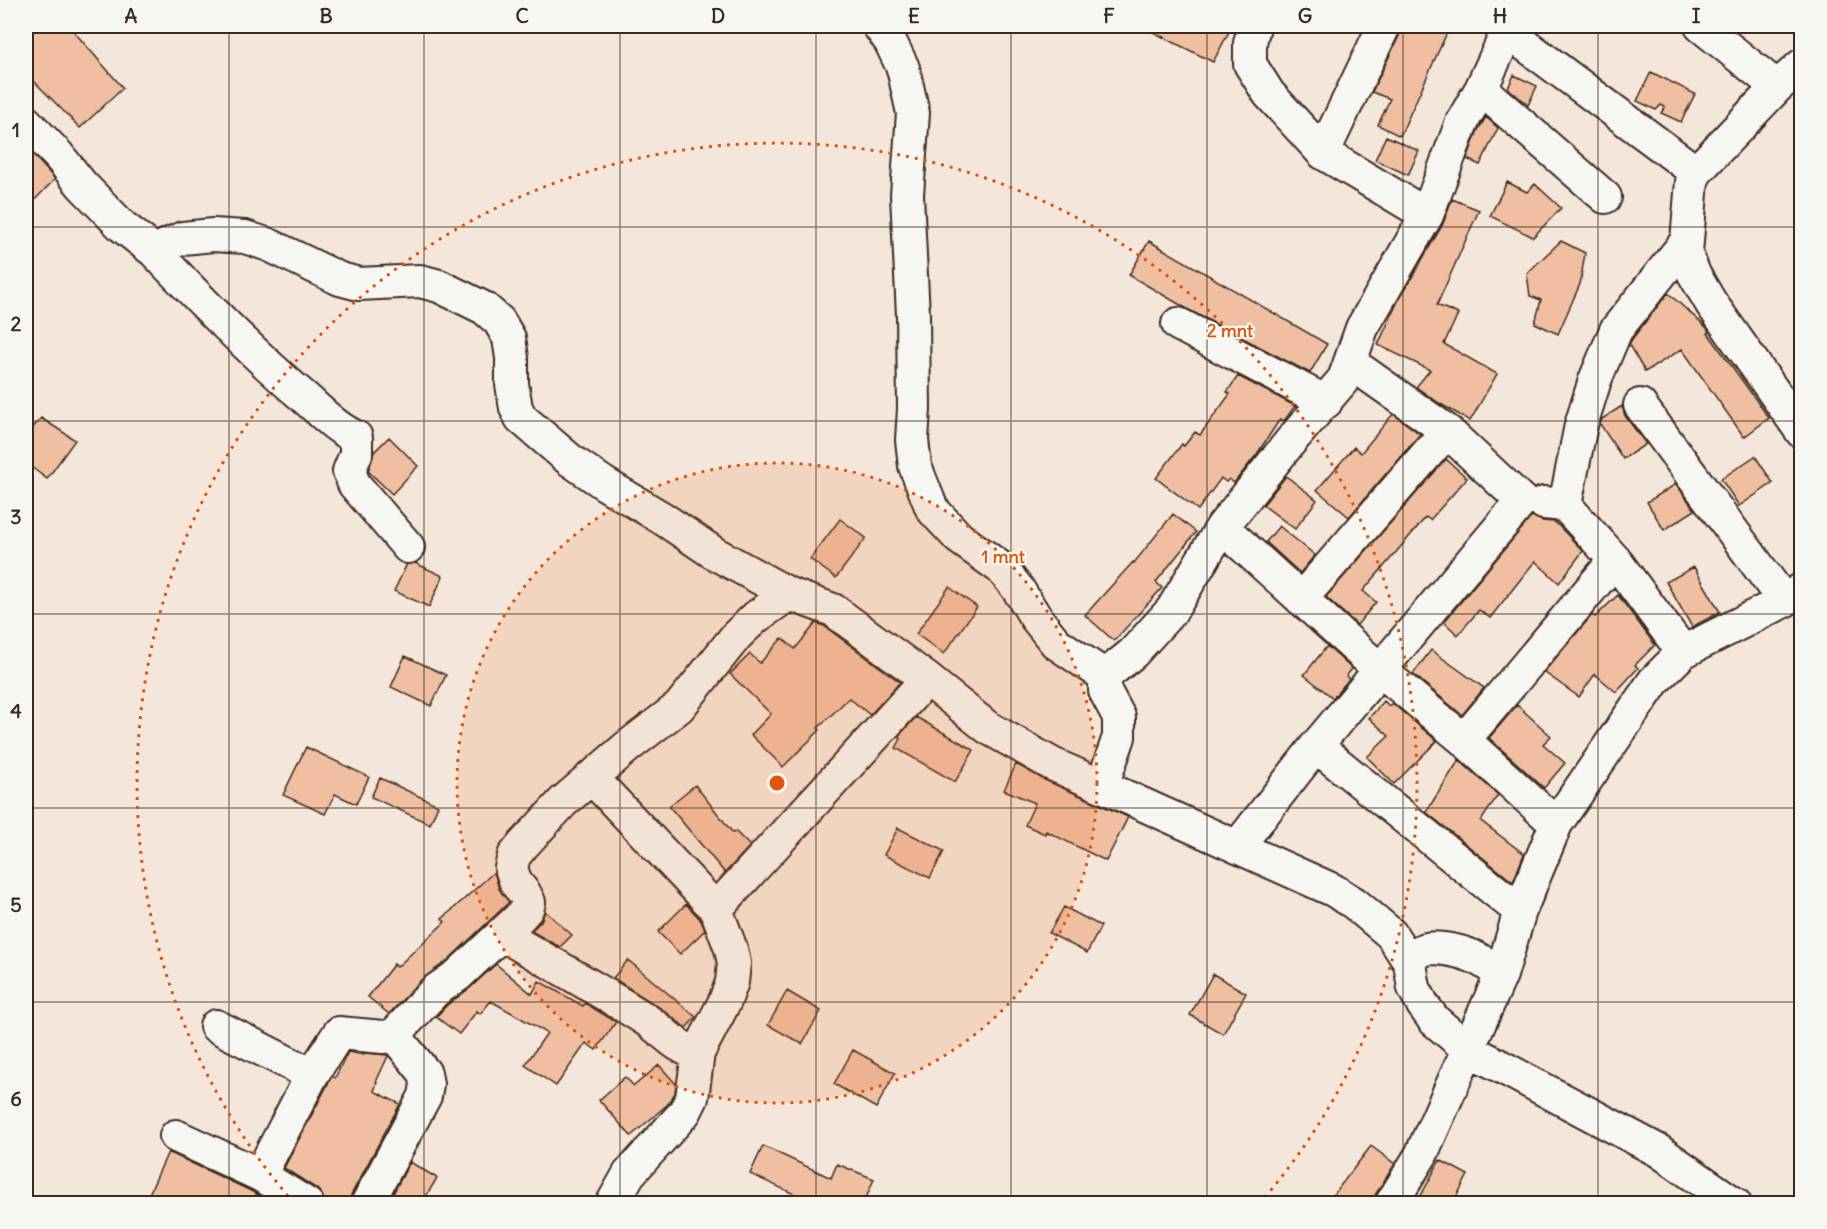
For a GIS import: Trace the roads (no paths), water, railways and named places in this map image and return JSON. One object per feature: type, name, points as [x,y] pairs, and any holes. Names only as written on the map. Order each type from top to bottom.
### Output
[{"type":"street","points":[[879,26],[890,41],[903,68],[913,113],[907,195],[913,315],[912,440],[915,466],[932,509],[959,538],[1001,568],[1056,643],[1105,676]]},
{"type":"street","points":[[1254,26],[1250,64],[1269,94],[1323,153],[1426,215]]},
{"type":"street","points":[[1323,153],[1384,26]]},
{"type":"street","points":[[1701,26],[1777,87]]},
{"type":"street","points":[[1105,676],[1133,653],[1172,610],[1222,527],[1344,379],[1362,328],[1426,215],[1462,122],[1509,29],[1696,172]]},
{"type":"street","points":[[1802,65],[1777,87],[1696,172],[1692,181],[1686,242],[1686,254],[1706,293],[1802,432]]},
{"type":"street","points":[[1481,88],[1605,197]]},
{"type":"street","points":[[26,122],[122,226],[154,250],[267,365],[328,417],[356,437],[356,454],[349,471],[354,484],[408,547]]},
{"type":"street","points":[[154,250],[183,238],[213,235],[245,237],[278,249],[340,279],[359,285],[420,281],[463,296],[484,308],[499,321],[509,338],[512,384],[516,408],[521,418],[570,460],[714,553],[789,594],[833,610],[927,679],[987,727],[1007,739],[1052,764],[1334,890],[1354,903],[1391,934],[1410,963],[1414,988],[1423,1005],[1434,1020],[1468,1048],[1659,1151],[1735,1203]]},
{"type":"street","points":[[1565,505],[1581,425],[1595,380],[1616,330],[1686,242]]},
{"type":"street","points":[[1178,324],[1326,402]]},
{"type":"street","points":[[1351,363],[1447,431],[1522,501],[1565,505],[1615,560],[1683,652]]},
{"type":"street","points":[[1391,1203],[1421,1155],[1501,975],[1520,911],[1556,824],[1654,681],[1683,652],[1793,595],[1640,405]]},
{"type":"street","points":[[1301,599],[1447,431]]},
{"type":"street","points":[[1238,846],[1316,746],[1522,501]]},
{"type":"street","points":[[1222,527],[1380,670],[1464,740],[1556,824]]},
{"type":"street","points":[[1464,740],[1615,560]]},
{"type":"street","points":[[261,1175],[312,1075],[339,1033],[383,1037],[394,1035],[435,991],[458,975],[517,920],[527,909],[529,902],[516,883],[511,868],[514,856],[541,823],[591,777],[679,707],[737,635],[756,617],[789,594]]},
{"type":"street","points":[[1102,786],[1119,737],[1119,717],[1105,691],[1105,676]]},
{"type":"street","points":[[716,909],[927,679]]},
{"type":"street","points":[[1316,746],[1520,911]]},
{"type":"street","points":[[591,777],[716,909],[734,963],[732,982],[725,1001],[699,1053],[692,1098],[685,1112],[629,1174],[612,1203]]},
{"type":"street","points":[[501,934],[601,991],[651,1023],[680,1047],[699,1053]]},
{"type":"street","points":[[1410,963],[1418,953],[1427,948],[1443,949],[1477,958],[1501,975]]},
{"type":"street","points":[[216,1026],[312,1075]]},
{"type":"street","points":[[368,1203],[425,1096],[427,1084],[425,1073],[394,1035]]},
{"type":"street","points":[[176,1136],[261,1175],[307,1203]]}]
